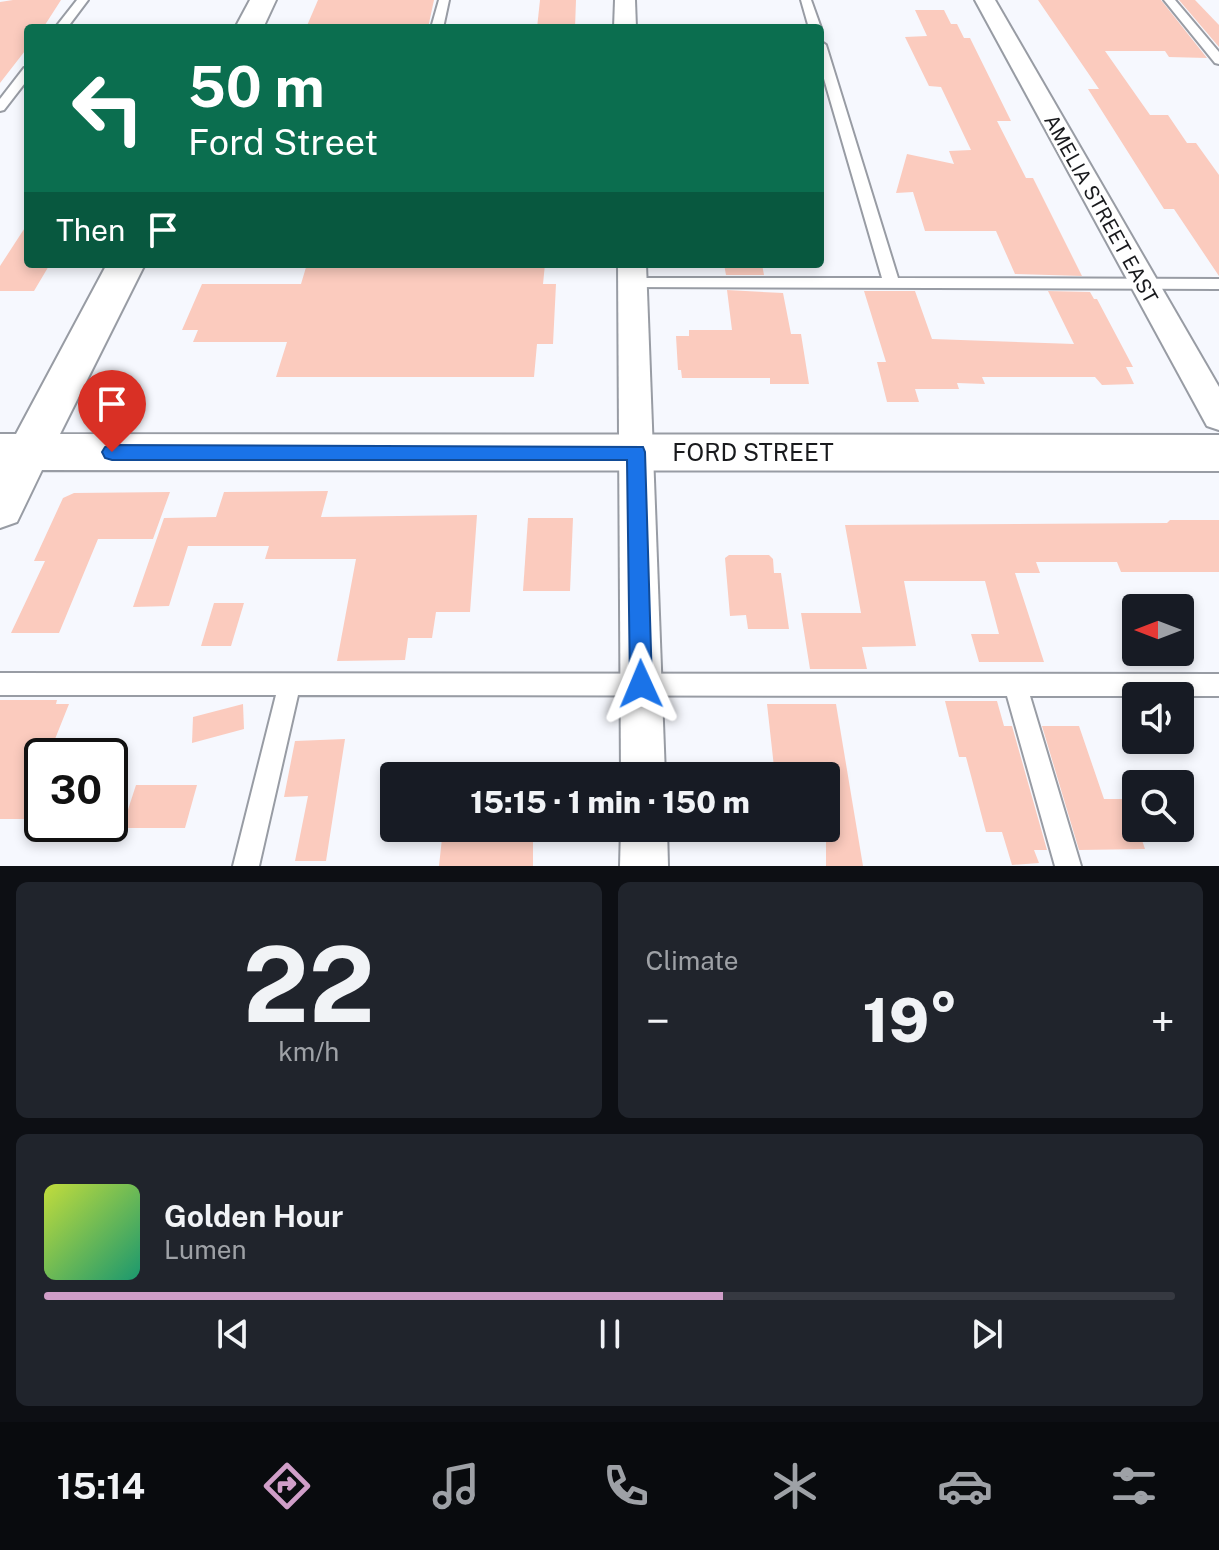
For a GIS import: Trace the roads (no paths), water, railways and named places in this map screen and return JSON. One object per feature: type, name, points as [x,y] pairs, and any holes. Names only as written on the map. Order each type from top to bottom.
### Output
[{"type":"main road","points":[[251,24],[263,0]]},
{"type":"main road","points":[[0,508],[14,452],[124,268]]},
{"type":"main road","name":"FORD STREET","points":[[14,452],[1219,453]]},
{"type":"street","points":[[625,0],[625,24]]},
{"type":"street","name":"AMELIA STREET EAST","points":[[985,0],[1219,417]]},
{"type":"street","points":[[632,273],[643,762]]},
{"type":"street","points":[[644,842],[644,866]]},
{"type":"lane","points":[[64,24],[83,0]]},
{"type":"lane","points":[[438,24],[444,0]]},
{"type":"lane","points":[[806,0],[814,24]]},
{"type":"lane","points":[[1169,0],[1219,60]]},
{"type":"lane","points":[[824,58],[891,282]]},
{"type":"lane","points":[[0,107],[24,76]]},
{"type":"lane","points":[[632,273],[891,282],[1219,284]]},
{"type":"lane","points":[[0,684],[1219,685]]},
{"type":"lane","points":[[246,866],[290,684]]},
{"type":"lane","points":[[1015,684],[1068,866]]}]
